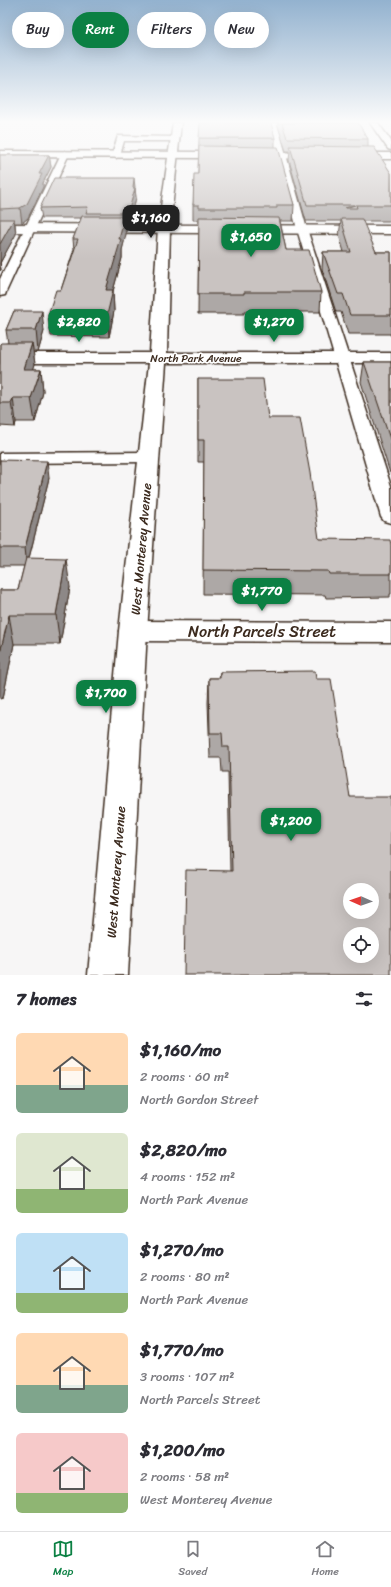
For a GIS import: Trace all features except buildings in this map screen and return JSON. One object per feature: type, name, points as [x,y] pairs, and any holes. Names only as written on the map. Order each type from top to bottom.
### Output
[{"type":"street","name":"West Monterey Avenue","points":[[108,975],[133,631],[158,358],[164,228],[171,168]]},
{"type":"street","points":[[0,228],[302,228],[391,230]]},
{"type":"street","name":"North Park Avenue","points":[[0,358],[391,358]]},
{"type":"street","name":"North Parcels Street","points":[[133,631],[391,632]]},
{"type":"lane","points":[[0,292],[58,168]]},
{"type":"lane","points":[[285,168],[341,358],[386,482],[391,517]]},
{"type":"lane","points":[[0,458],[149,457]]}]
